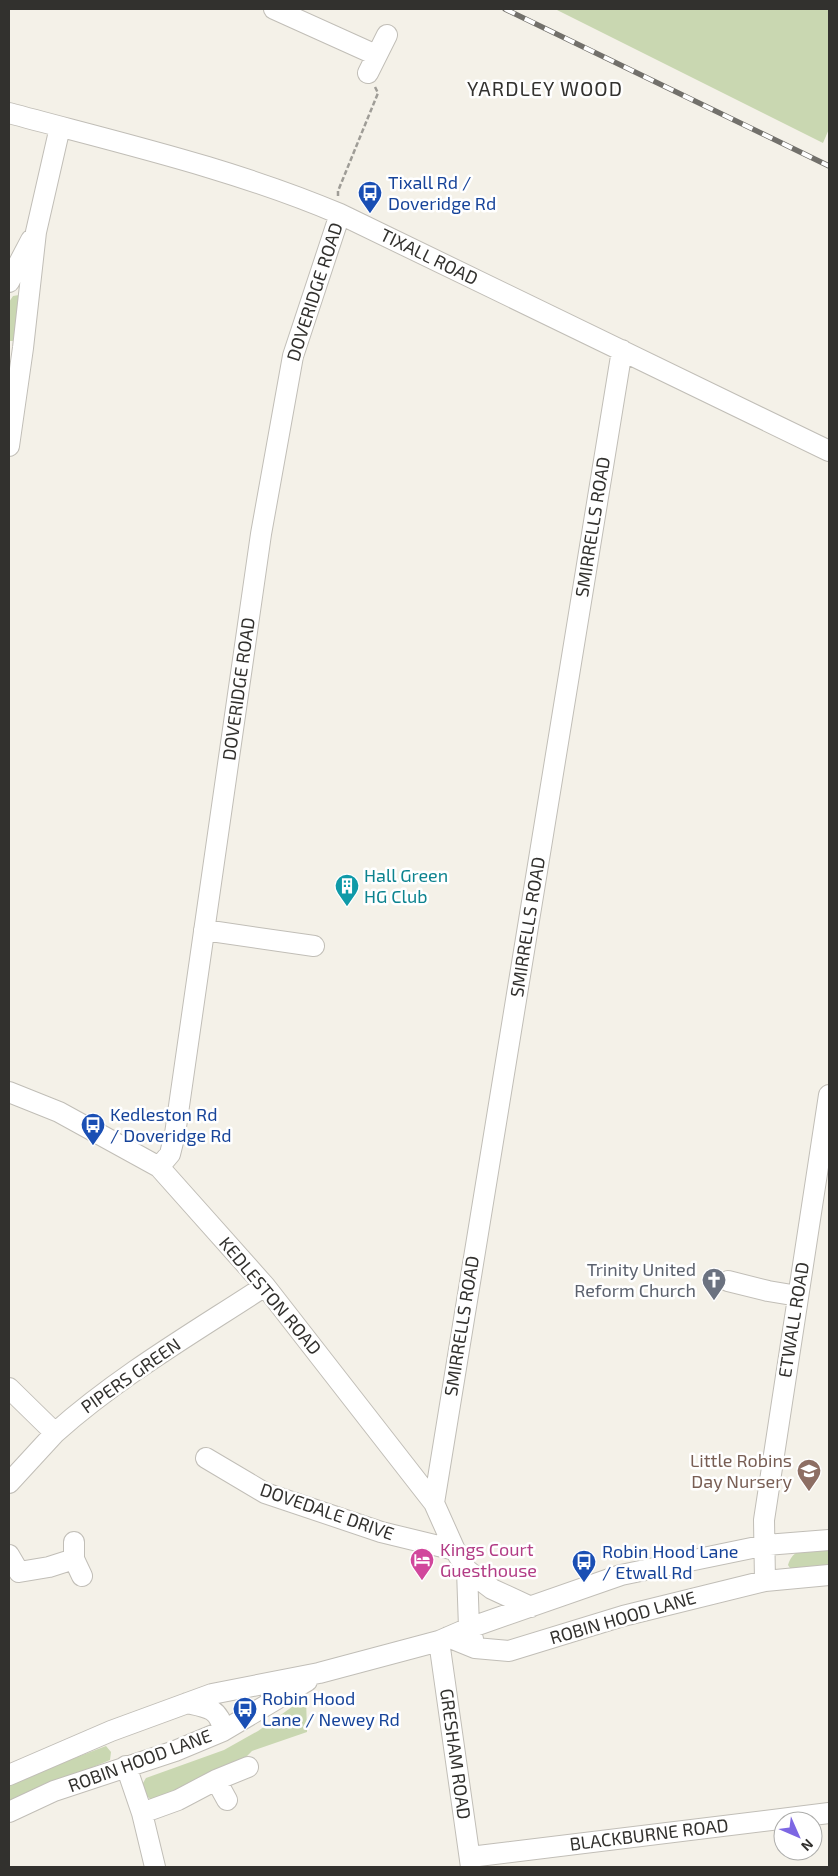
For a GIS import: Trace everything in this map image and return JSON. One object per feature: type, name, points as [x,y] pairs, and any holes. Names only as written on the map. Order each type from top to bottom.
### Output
[{"type":"street","points":[[274,9],[372,64],[387,35]]},
{"type":"street","name":"TIXALL ROAD","points":[[9,113],[202,165],[299,196],[340,214],[829,451]]},
{"type":"street","points":[[9,446],[16,347],[36,232],[60,127]]},
{"type":"street","name":"DOVERIDGE ROAD","points":[[159,1168],[170,1154],[175,1134],[261,534],[293,356],[340,214]]},
{"type":"street","points":[[9,282],[36,232]]},
{"type":"street","name":"SMIRRELLS ROAD","points":[[434,1503],[622,350]]},
{"type":"street","points":[[204,930],[314,946]]},
{"type":"street","name":"KEDLESTON ROAD","points":[[9,1092],[58,1112],[159,1168],[265,1286],[434,1503],[455,1550],[467,1570],[492,1589],[531,1607]]},
{"type":"street","name":"ETWALL ROAD","points":[[765,1581],[766,1545],[764,1520],[829,1095]]},
{"type":"street","points":[[728,1281],[798,1296]]},
{"type":"street","name":"PIPERS GREEN","points":[[9,1483],[55,1434],[82,1409],[124,1378],[265,1286]]},
{"type":"street","points":[[9,1388],[55,1434]]},
{"type":"street","name":"DOVEDALE DRIVE","points":[[206,1458],[265,1493],[381,1532],[455,1550]]},
{"type":"street","name":"ROBIN HOOD LANE","points":[[9,1774],[111,1731],[212,1694],[319,1673],[444,1639],[469,1628],[621,1575],[766,1545],[829,1540]]},
{"type":"street","points":[[9,1555],[14,1576],[77,1559]]},
{"type":"street","name":"KEDLESTON ROAD","points":[[467,1570],[469,1628],[475,1648]]},
{"type":"street","name":"ROBIN HOOD LANE","points":[[444,1639],[475,1648],[509,1651],[622,1616],[765,1581],[829,1576]]},
{"type":"street","name":"GRESHAM ROAD","points":[[444,1639],[470,1862]]},
{"type":"street","name":"ROBIN HOOD LANE","points":[[9,1812],[54,1791],[175,1751],[223,1731],[319,1673]]},
{"type":"street","points":[[186,1703],[206,1707],[216,1713],[222,1720],[223,1731]]},
{"type":"street","points":[[126,1766],[142,1813],[155,1867]]},
{"type":"street","points":[[142,1813],[178,1800],[216,1780],[248,1767]]},
{"type":"street","points":[[216,1780],[227,1800]]},
{"type":"street","name":"BLACKBURNE ROAD","points":[[470,1862],[829,1813]]},
{"type":"path","points":[[340,214],[338,191],[378,93],[372,64]]},
{"type":"green space","points":[[555,9],[829,9],[829,129],[823,143]]},
{"type":"green space","points":[[19,295],[17,341],[10,341],[9,302],[13,296]]},
{"type":"green space","points":[[829,1549],[829,1569],[792,1571],[788,1565],[794,1554],[799,1551]]},
{"type":"green space","points":[[306,1697],[307,1732],[252,1751],[241,1762],[164,1798],[150,1799],[143,1792],[143,1783],[146,1778],[224,1750],[258,1731]]},
{"type":"green space","points":[[106,1746],[111,1752],[110,1760],[9,1804],[9,1783]]},
{"type":"railway","points":[[505,9],[829,166]]},
{"type":"place","name":"Tixall Rd / Doveridge Rd","points":[[370,214]]},
{"type":"place","name":"Hall Green HG Club","points":[[347,907]]},
{"type":"place","name":"Kedleston Rd / Doveridge Rd","points":[[93,1146]]},
{"type":"place","name":"Trinity United Reform Church","points":[[714,1301]]},
{"type":"place","name":"Little Robins Day Nursery","points":[[809,1492]]},
{"type":"place","name":"Kings Court Guesthouse","points":[[422,1581]]},
{"type":"place","name":"Robin Hood Lane / Etwall Rd","points":[[584,1583]]},
{"type":"place","name":"Robin Hood Lane / Newey Rd","points":[[245,1730]]},
{"type":"district","name":"YARDLEY WOOD","points":[[545,89]]}]
